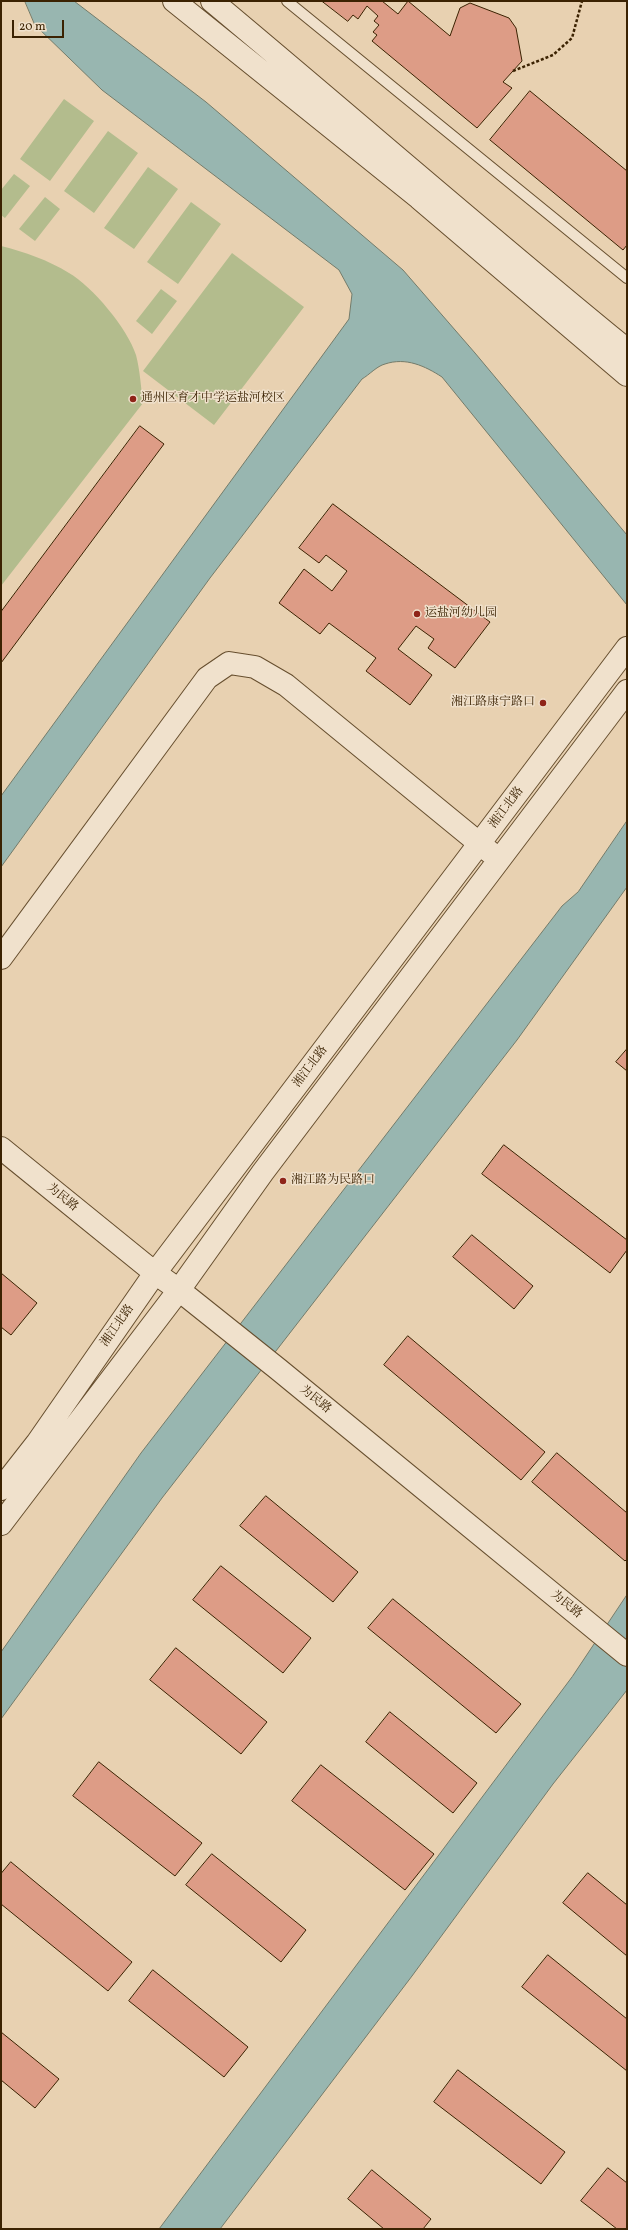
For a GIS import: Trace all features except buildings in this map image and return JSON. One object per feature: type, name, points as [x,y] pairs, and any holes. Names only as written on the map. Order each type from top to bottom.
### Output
[{"type":"street","points":[[174,1],[419,198],[627,375]]},
{"type":"street","points":[[212,1],[399,158],[515,259],[627,350]]},
{"type":"street","name":"湘江北路","points":[[1,1489],[36,1443],[154,1273],[627,648]]},
{"type":"street","points":[[1,958],[207,678],[229,663],[255,667],[286,685],[500,861]]},
{"type":"street","points":[[1,1524],[178,1290],[263,1172],[500,861],[627,691]]},
{"type":"street","name":"为民路","points":[[1,1148],[154,1273],[178,1290],[278,1369],[627,1655]]},
{"type":"lane","points":[[287,1],[627,278]]},
{"type":"path","points":[[513,71],[553,55],[572,38],[582,1]]},
{"type":"green space","points":[[64,99],[94,121],[50,181],[20,159]]},
{"type":"green space","points":[[108,131],[138,153],[94,213],[64,191]]},
{"type":"green space","points":[[148,167],[178,189],[134,249],[104,228]]},
{"type":"green space","points":[[14,174],[30,186],[5,218],[1,215],[1,190]]},
{"type":"green space","points":[[45,197],[60,209],[35,241],[19,229]]},
{"type":"green space","points":[[191,202],[221,224],[178,284],[147,262]]},
{"type":"green space","points":[[1,246],[36,257],[61,268],[78,279],[108,309],[125,333],[136,355],[143,403],[1,586]]},
{"type":"green space","points":[[232,253],[304,307],[214,425],[143,371]]},
{"type":"green space","points":[[161,289],[177,301],[152,334],[136,321]]},
{"type":"water","points":[[25,1],[74,1],[206,102],[403,270],[475,353],[627,535],[627,605],[442,377],[429,369],[408,362],[393,362],[382,365],[362,379],[210,578],[1,867],[1,796],[349,319],[352,294],[339,270],[102,90],[35,25]]},
{"type":"water","points":[[627,821],[627,887],[517,1040],[162,1498],[1,1719],[1,1652],[141,1453],[562,906],[578,892]]},
{"type":"water","points":[[627,1595],[627,1690],[553,1784],[412,1976],[220,2229],[159,2229],[572,1677]]},
{"type":"place","name":"通州区育才中学运盐河校区","points":[[133,399]]},
{"type":"place","name":"运盐河幼儿园","points":[[417,614]]},
{"type":"place","name":"湘江路康宁路口","points":[[543,703]]},
{"type":"place","name":"湘江路为民路口","points":[[283,1181]]}]
